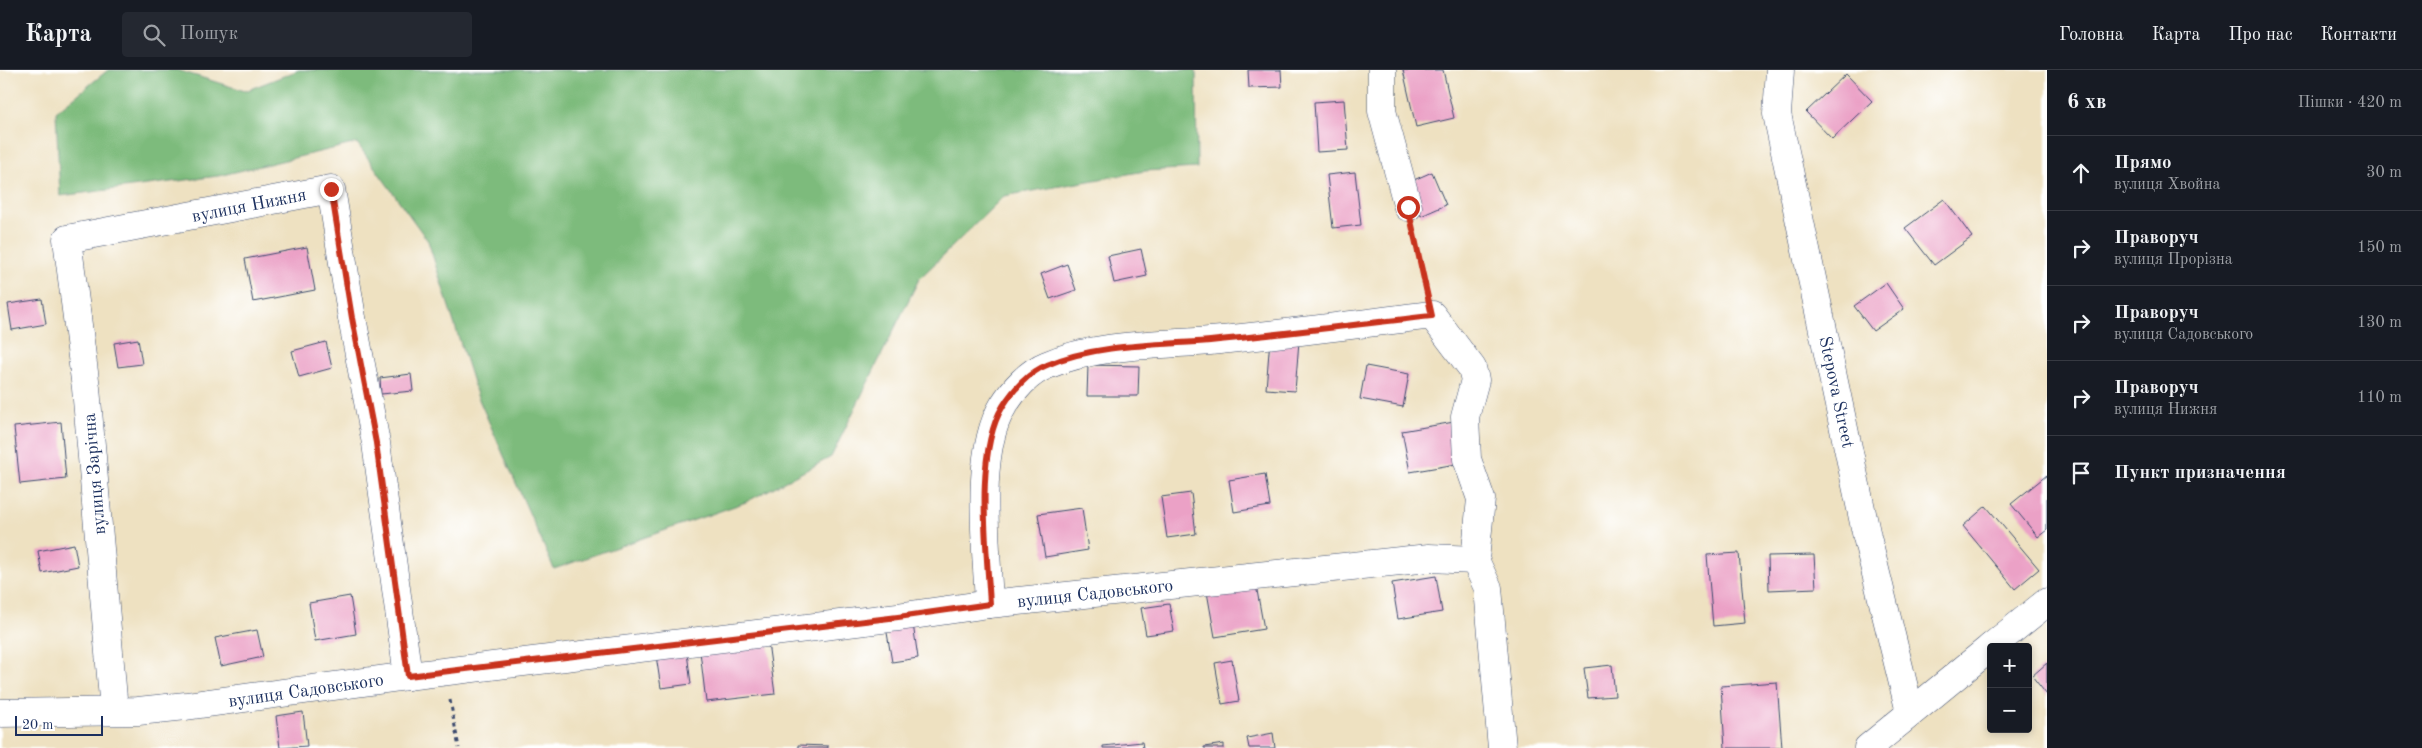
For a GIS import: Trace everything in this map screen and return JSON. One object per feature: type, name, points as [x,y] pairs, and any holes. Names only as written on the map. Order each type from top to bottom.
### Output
[{"type":"street","points":[[1382,70],[1382,111],[1408,207]]},
{"type":"street","name":"Stepova Street","points":[[1780,70],[1777,114],[1868,537],[1910,712]]},
{"type":"street","name":"вулиця Нижня","points":[[67,239],[331,189],[352,318],[376,443],[408,676]]},
{"type":"street","name":"вулиця Зарічна","points":[[67,239],[86,388],[114,710]]},
{"type":"street","points":[[990,604],[984,482],[987,458],[1002,408],[1019,385],[1045,365],[1083,352],[1249,337],[1432,316],[1472,368],[1475,380],[1465,417],[1467,459],[1481,499],[1475,560],[1488,588],[1502,748]]},
{"type":"street","name":"вулиця Садовського","points":[[0,713],[138,711],[990,604],[1429,558],[1475,560]]},
{"type":"street","points":[[1996,643],[2047,602]]},
{"type":"street","points":[[1868,748],[1987,650]]},
{"type":"path","points":[[1408,207],[1432,316]]},
{"type":"path","points":[[444,672],[459,748]]},
{"type":"green space","points":[[108,70],[177,70],[245,91],[299,70],[1196,70],[1197,168],[1145,171],[1004,196],[919,279],[831,457],[746,502],[554,569],[477,395],[428,241],[357,143],[218,176],[60,196],[56,112]]},
{"type":"building","points":[[1248,70],[1281,70],[1282,87],[1249,88]]},
{"type":"building","points":[[1403,70],[1443,70],[1454,118],[1416,127]]},
{"type":"building","points":[[1846,74],[1872,101],[1832,139],[1806,112]]},
{"type":"building","points":[[1344,100],[1348,150],[1317,152],[1314,102]]},
{"type":"building","points":[[1355,172],[1361,225],[1333,228],[1327,175]]},
{"type":"building","points":[[1432,172],[1446,205],[1421,216],[1407,183]]},
{"type":"building","points":[[1944,199],[1972,237],[1934,265],[1905,228]]},
{"type":"building","points":[[307,247],[315,290],[253,302],[245,259]]},
{"type":"building","points":[[1141,249],[1147,276],[1114,283],[1108,256]]},
{"type":"building","points":[[1067,264],[1076,290],[1050,299],[1041,274]]},
{"type":"building","points":[[1886,283],[1904,309],[1873,331],[1854,306]]},
{"type":"building","points":[[42,299],[46,324],[12,330],[8,304]]},
{"type":"building","points":[[138,339],[142,364],[118,367],[114,343]]},
{"type":"building","points":[[1270,339],[1299,341],[1295,391],[1266,389]]},
{"type":"building","points":[[326,342],[332,368],[299,377],[292,351]]},
{"type":"building","points":[[1088,365],[1139,366],[1138,396],[1087,396]]},
{"type":"building","points":[[1366,366],[1409,374],[1403,407],[1360,399]]},
{"type":"building","points":[[411,374],[413,391],[381,394],[380,378]]},
{"type":"building","points":[[61,422],[66,479],[20,484],[14,427]]},
{"type":"building","points":[[1454,422],[1462,463],[1410,472],[1402,431]]},
{"type":"building","points":[[1265,474],[1270,506],[1234,512],[1229,480]]},
{"type":"building","points":[[2047,475],[2047,530],[2038,537],[2011,504]]},
{"type":"building","points":[[1191,493],[1196,534],[1167,538],[1161,497]]},
{"type":"building","points":[[1986,506],[2039,569],[2015,589],[1963,526]]},
{"type":"building","points":[[1082,508],[1088,550],[1045,557],[1038,514]]},
{"type":"building","points":[[74,544],[78,566],[42,573],[38,551]]},
{"type":"building","points":[[1739,553],[1745,623],[1713,626],[1707,555]]},
{"type":"building","points":[[1814,555],[1816,588],[1769,590],[1768,556]]},
{"type":"building","points":[[1436,576],[1442,612],[1398,619],[1392,583]]},
{"type":"building","points":[[1256,585],[1264,629],[1215,637],[1207,592]]},
{"type":"building","points":[[350,596],[356,634],[315,641],[309,603]]},
{"type":"building","points":[[1169,604],[1174,631],[1146,635],[1141,608]]},
{"type":"building","points":[[912,617],[918,658],[892,662],[885,621]]},
{"type":"building","points":[[257,630],[263,657],[221,666],[215,638]]},
{"type":"building","points":[[767,635],[775,694],[706,702],[699,643]]},
{"type":"building","points":[[686,645],[691,684],[661,688],[655,649]]},
{"type":"building","points":[[1232,660],[1239,701],[1222,704],[1215,663]]},
{"type":"building","points":[[2047,663],[2047,695],[2032,676]]},
{"type":"building","points":[[1612,665],[1615,696],[1588,698],[1584,668]]},
{"type":"building","points":[[1777,682],[1782,748],[1725,748],[1721,686]]},
{"type":"building","points":[[303,712],[307,746],[280,748],[276,716]]},
{"type":"building","points":[[1273,733],[1275,748],[1249,748],[1247,738]]},
{"type":"building","points":[[1142,742],[1143,748],[1103,748],[1103,746]]},
{"type":"building","points":[[1224,744],[1224,748],[1204,748],[1204,747]]},
{"type":"building","points":[[798,745],[828,746],[828,748],[798,748]]},
{"type":"route","points":[[331,189],[352,318],[376,443],[408,676],[807,626],[898,617],[990,604],[984,482],[987,458],[1002,408],[1019,385],[1045,365],[1083,352],[1249,337],[1432,316],[1408,207]]}]
